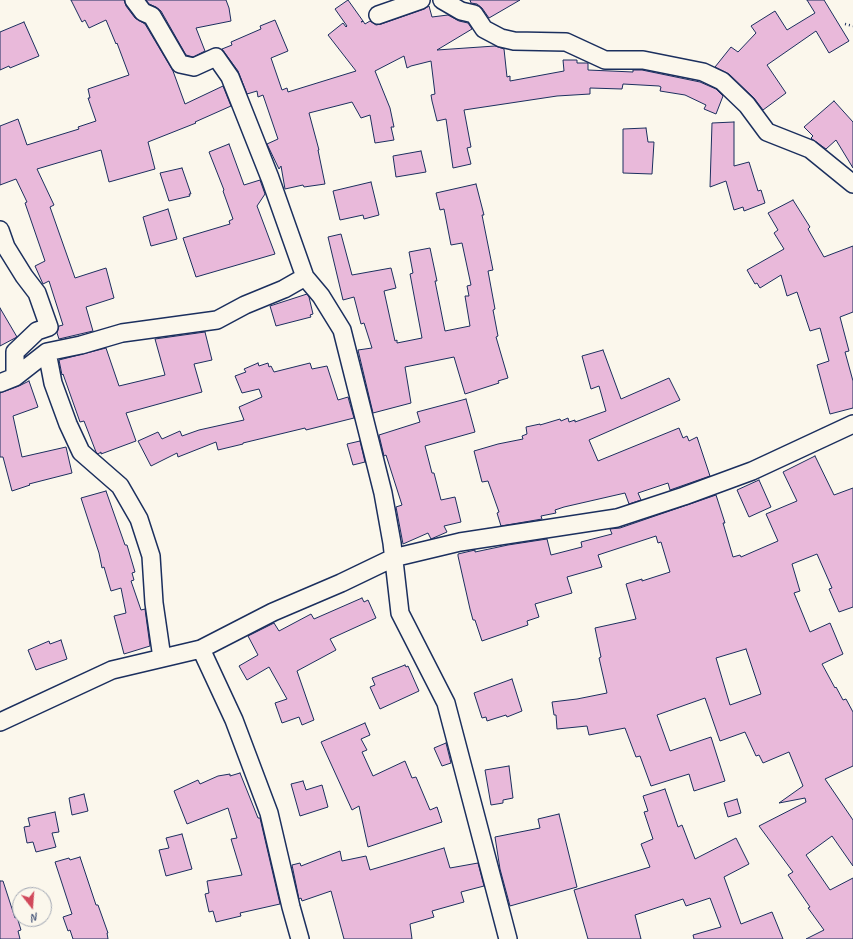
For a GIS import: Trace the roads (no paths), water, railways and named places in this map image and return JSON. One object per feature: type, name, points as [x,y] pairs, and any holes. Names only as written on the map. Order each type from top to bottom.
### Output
[{"type":"street","points":[[134,0],[143,12],[152,16],[180,64],[194,67],[216,57],[230,76],[270,178],[305,277],[321,296],[342,330],[383,493],[400,613],[446,703],[489,873],[508,939]]},
{"type":"street","points":[[378,15],[421,0]]},
{"type":"street","points":[[442,0],[461,11],[474,14],[484,29],[501,38],[514,41],[566,42],[606,60],[643,60],[703,72],[722,81],[747,105],[767,132],[810,149],[853,184]]},
{"type":"street","points":[[0,230],[6,247],[24,276],[37,293],[50,327],[37,331],[15,352],[7,380]]},
{"type":"street","points":[[7,380],[47,352],[82,345],[122,333],[217,320],[245,305],[284,289],[305,277]]},
{"type":"street","points":[[47,352],[53,383],[80,452],[120,486],[139,519],[151,556],[154,603],[162,658]]},
{"type":"street","points":[[0,722],[112,670],[201,649],[273,612],[341,584],[393,558],[460,542],[616,518],[684,496],[752,471],[853,424]]},
{"type":"street","points":[[201,649],[234,720],[269,812],[300,939]]}]
